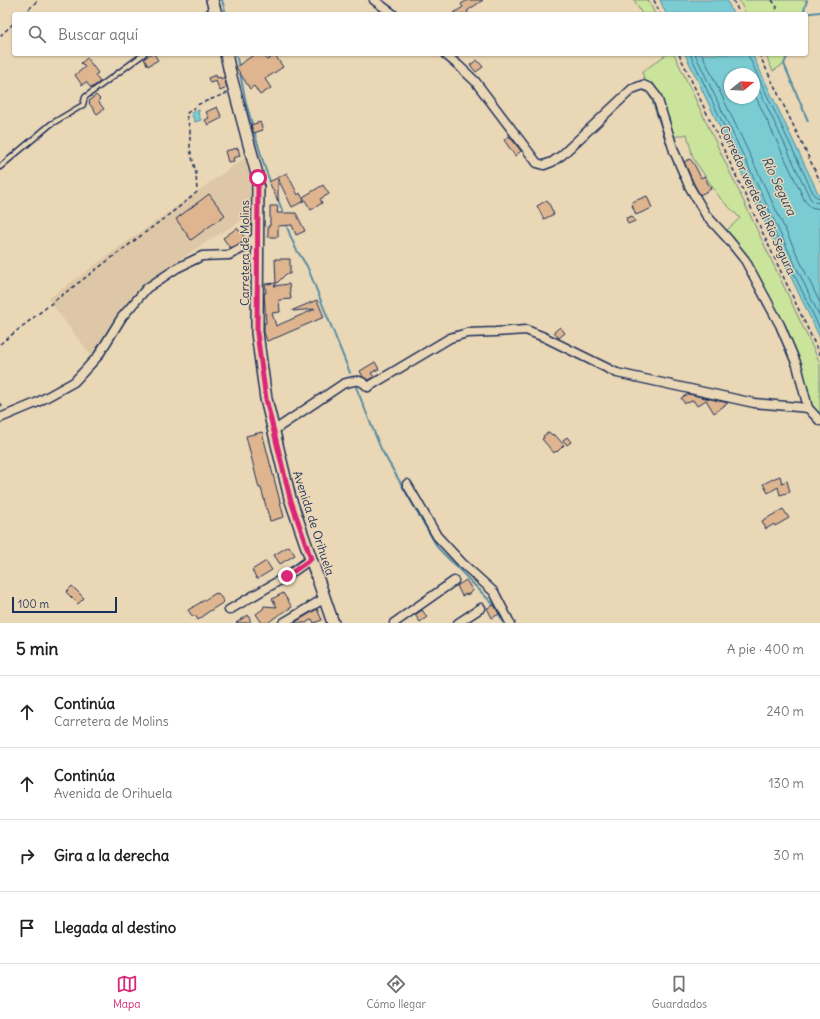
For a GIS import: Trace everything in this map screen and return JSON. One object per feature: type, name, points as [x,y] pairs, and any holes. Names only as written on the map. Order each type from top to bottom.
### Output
[{"type":"street","points":[[374,0],[390,12]]},
{"type":"street","name":"Carretera de Molins","points":[[226,56],[258,178],[257,333],[266,399],[273,431]]},
{"type":"street","points":[[448,56],[458,64],[475,82],[537,163],[544,165],[552,162],[562,155],[632,89],[643,85],[650,88],[657,97],[674,151],[689,186],[706,215],[728,238],[745,260],[780,325],[797,365],[808,408],[820,421]]},
{"type":"street","points":[[0,418],[36,403],[74,382],[98,356],[122,317],[147,288],[177,268],[202,256],[229,255],[245,246],[257,236]]},
{"type":"street","points":[[273,431],[343,384],[356,380],[363,382],[368,387],[450,338],[467,333],[526,330],[544,337],[617,373],[754,403],[808,408]]},
{"type":"street","name":"Avenida de Orihuela","points":[[273,431],[290,498],[333,623]]},
{"type":"street","points":[[407,484],[437,536],[462,563],[494,592],[510,623]]},
{"type":"street","points":[[229,610],[287,576],[311,559]]},
{"type":"street","points":[[394,623],[454,582]]},
{"type":"street","points":[[283,623],[325,598]]},
{"type":"street","points":[[458,623],[481,608]]},
{"type":"lane","points":[[0,167],[52,124],[83,105],[85,97],[141,56]]},
{"type":"path","points":[[26,12],[38,0]]},
{"type":"path","points":[[654,0],[659,12]]},
{"type":"path","points":[[733,0],[739,12]]},
{"type":"path","points":[[772,0],[776,7],[775,12]]},
{"type":"path","points":[[0,36],[12,25]]},
{"type":"path","name":"Corredor verde del Río Segura","points":[[680,56],[820,354]]},
{"type":"path","points":[[760,56],[820,181]]},
{"type":"path","points":[[0,344],[197,192],[196,173],[190,149],[190,130],[186,114],[199,104],[234,90]]},
{"type":"shaded area","points":[[247,156],[252,170],[249,216],[195,249],[138,290],[92,357],[48,299]]},
{"type":"green space","points":[[634,0],[648,0],[654,12],[641,12]]},
{"type":"green space","points":[[739,0],[807,0],[804,12],[745,12]]},
{"type":"green space","points":[[664,56],[675,56],[820,363],[820,416],[812,407],[801,369],[763,290],[736,242],[727,230],[740,218],[720,198],[693,158],[687,134],[665,139],[642,72]]},
{"type":"green space","points":[[766,56],[787,56],[784,64],[773,71]]},
{"type":"water","points":[[660,0],[727,0],[732,12],[665,12]]},
{"type":"water","name":"Río Segura","points":[[686,56],[753,56],[759,68],[724,68],[724,104],[760,104],[760,71],[820,197],[820,338]]},
{"type":"water","points":[[199,110],[198,113],[201,120],[195,122],[191,113]]},
{"type":"building","points":[[468,0],[483,0],[468,12],[455,12],[463,7],[461,4]]},
{"type":"building","points":[[148,56],[155,56],[158,60],[148,66],[144,59]]},
{"type":"building","points":[[252,56],[265,56],[267,60],[276,56],[283,67],[265,79],[271,88],[260,95],[254,86],[250,89],[236,67]]},
{"type":"building","points":[[87,58],[98,73],[95,75],[100,82],[91,88],[86,82],[82,85],[75,75],[85,67],[81,63]]},
{"type":"building","points":[[477,60],[483,67],[476,72],[470,65]]},
{"type":"building","points":[[216,75],[217,78],[220,77],[221,79],[224,77],[227,88],[220,91],[216,81],[210,83],[208,78]]},
{"type":"building","points":[[96,95],[100,99],[98,101],[104,109],[97,114],[89,103],[89,101]]},
{"type":"building","points":[[217,107],[222,118],[208,125],[205,120],[209,118],[206,112]]},
{"type":"building","points":[[260,122],[263,130],[254,133],[251,125]]},
{"type":"building","points":[[509,136],[521,151],[515,156],[504,140]]},
{"type":"building","points":[[238,148],[240,156],[233,158],[234,161],[228,162],[225,151]]},
{"type":"building","points":[[690,159],[701,178],[704,176],[711,189],[700,195],[684,162]]},
{"type":"building","points":[[287,173],[298,195],[300,193],[304,201],[292,207],[278,179],[278,201],[269,182]]},
{"type":"building","points":[[323,185],[329,194],[320,199],[322,203],[311,210],[303,197]]},
{"type":"building","points":[[209,194],[225,215],[191,240],[176,219]]},
{"type":"building","points":[[647,196],[652,208],[636,215],[632,202]]},
{"type":"building","points":[[547,200],[554,214],[544,219],[537,206]]},
{"type":"building","points":[[270,206],[278,206],[277,213],[296,213],[305,231],[296,235],[292,225],[278,226],[278,237],[268,237],[268,226],[270,226]]},
{"type":"building","points":[[632,216],[635,221],[628,224],[626,218]]},
{"type":"building","points":[[237,228],[246,239],[230,248],[223,238]]},
{"type":"building","points":[[275,259],[290,259],[290,274],[286,274],[274,286],[289,284],[291,299],[279,300],[280,312],[272,313],[276,326],[315,309],[293,311],[317,300],[324,317],[267,341],[264,332],[264,323],[266,323],[264,293],[266,293],[265,284],[276,283]]},
{"type":"building","points":[[560,327],[565,333],[559,338],[554,332]]},
{"type":"building","points":[[375,362],[379,369],[371,373],[374,377],[369,380],[363,377],[360,371]]},
{"type":"building","points":[[688,394],[728,403],[714,413],[706,400],[697,406],[693,400],[685,404],[681,398]]},
{"type":"building","points":[[262,432],[284,517],[270,521],[261,488],[259,488],[246,436]]},
{"type":"building","points":[[549,432],[554,436],[555,435],[564,445],[554,453],[542,439],[544,438],[543,436]]},
{"type":"building","points":[[567,437],[571,442],[567,445],[563,440]]},
{"type":"building","points":[[780,476],[782,483],[787,481],[790,492],[780,495],[778,487],[768,493],[763,484]]},
{"type":"building","points":[[783,509],[789,518],[766,529],[762,521]]},
{"type":"building","points":[[289,546],[295,555],[280,564],[274,555]]},
{"type":"building","points":[[266,561],[272,570],[257,579],[252,570]]},
{"type":"building","points":[[466,580],[473,591],[462,596],[457,586]]},
{"type":"building","points":[[72,586],[84,598],[78,604],[66,592]]},
{"type":"building","points":[[218,593],[224,602],[198,620],[195,615],[193,617],[188,610]]},
{"type":"building","points":[[283,593],[292,607],[268,623],[262,623],[256,614],[263,609],[264,606],[277,607],[272,599]]},
{"type":"building","points":[[494,605],[499,614],[492,618],[487,608]]},
{"type":"building","points":[[317,609],[322,620],[314,623],[312,619],[306,623],[294,623]]},
{"type":"building","points":[[422,610],[427,617],[420,622],[415,615]]},
{"type":"building","points":[[248,615],[250,623],[236,623]]},
{"type":"waterway","points":[[222,0],[225,12]]},
{"type":"waterway","points":[[804,12],[807,0]]},
{"type":"waterway","points":[[808,13],[820,12]]},
{"type":"waterway","points":[[236,56],[239,67]]},
{"type":"waterway","points":[[787,56],[784,64],[808,121]]},
{"type":"waterway","points":[[240,73],[253,127]]},
{"type":"waterway","points":[[254,131],[271,184]]},
{"type":"waterway","points":[[277,197],[284,215]]},
{"type":"waterway","points":[[286,224],[296,249],[307,266],[350,373]]},
{"type":"waterway","points":[[356,387],[381,449],[438,548],[495,606]]},
{"type":"waterway","points":[[498,612],[504,623]]},
{"type":"route","points":[[258,178],[257,333],[266,399],[290,498],[311,559],[287,576]]}]
